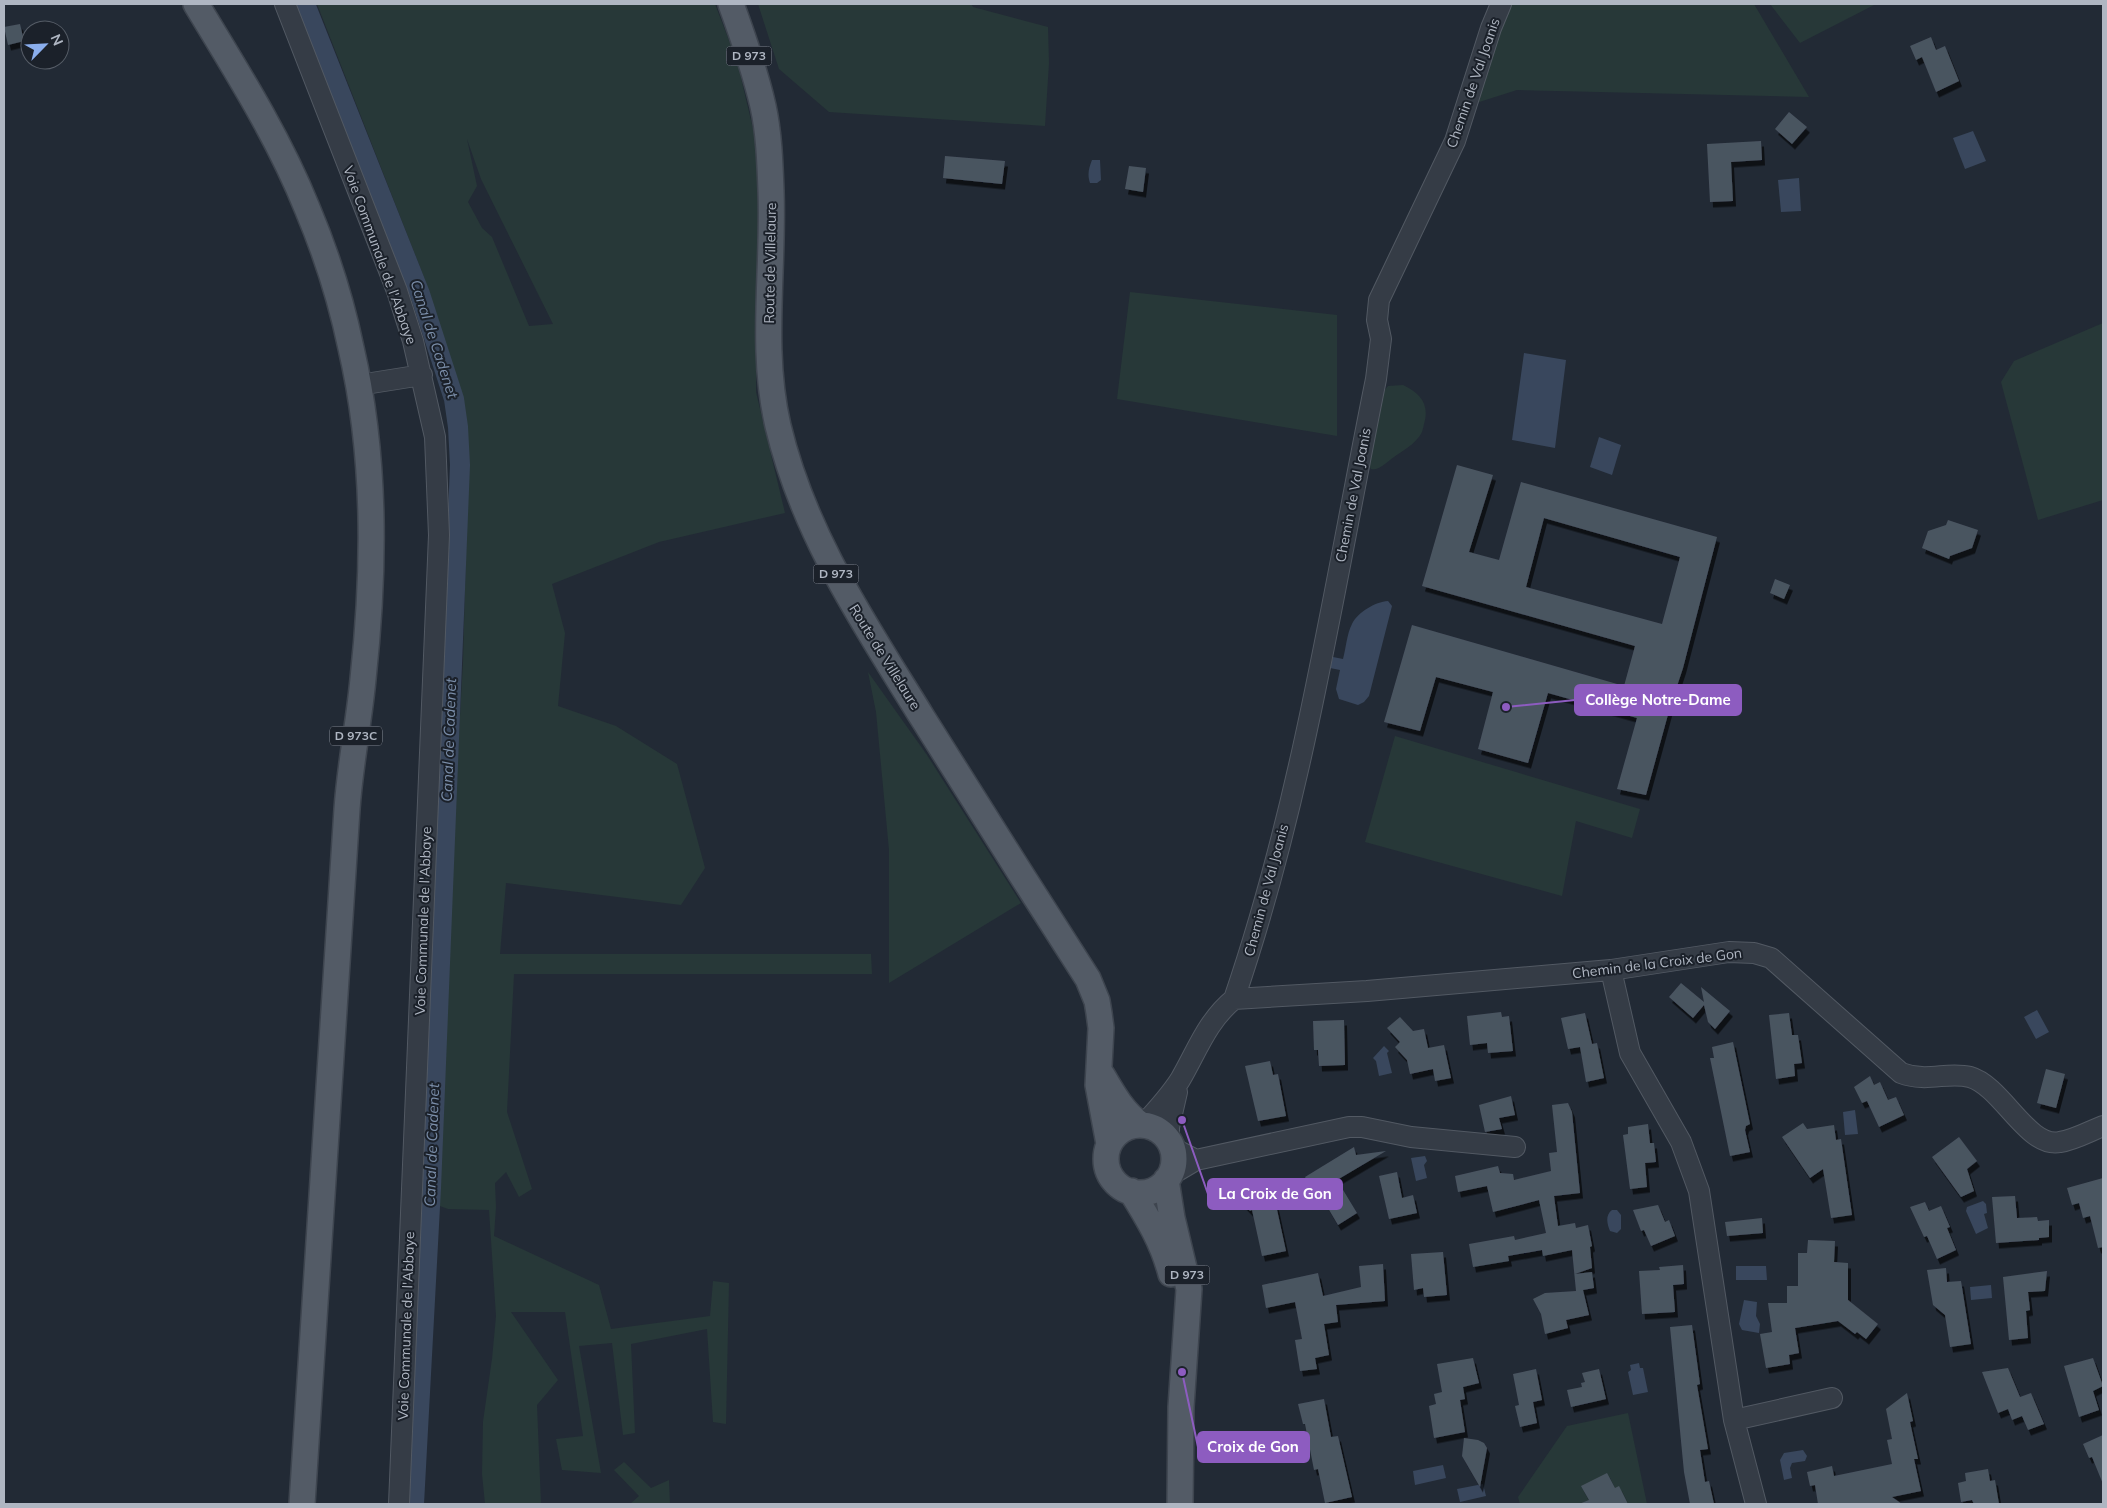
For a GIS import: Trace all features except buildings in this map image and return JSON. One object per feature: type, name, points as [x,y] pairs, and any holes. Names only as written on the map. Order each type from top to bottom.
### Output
[{"type":"main road","name":"D 973C","points":[[196,4],[252,98],[285,160],[306,205],[324,252],[339,299],[359,386],[366,429],[370,480],[371,573],[364,676],[348,801],[302,1504]]},
{"type":"main road","name":"Route de Villelaure","points":[[731,4],[754,72],[764,109],[769,148],[772,201],[768,344],[771,380],[778,423],[790,468],[813,530],[855,608],[1088,979],[1100,1013],[1100,1097],[1109,1144]]},
{"type":"main road","name":"Route de Villelaure","points":[[1100,1070],[1116,1099],[1129,1116],[1142,1125]]},
{"type":"main road","points":[[1142,1125],[1158,1130],[1170,1144],[1174,1156],[1173,1166],[1168,1178],[1150,1191],[1131,1191],[1120,1186],[1109,1172],[1106,1155],[1109,1144],[1122,1130],[1142,1125]]},
{"type":"main road","name":"D 973","points":[[1168,1178],[1172,1218],[1189,1289],[1182,1372],[1180,1504]]},
{"type":"main road","name":"D 973","points":[[1131,1191],[1152,1223],[1166,1256],[1174,1285],[1182,1372]]},
{"type":"street","name":"Voie Communale de l'Abbaye","points":[[285,4],[397,291],[422,375],[435,437],[439,535],[399,1504]]},
{"type":"street","name":"Chemin de Val Joanis","points":[[1234,999],[1256,932],[1306,733],[1376,379],[1381,339],[1377,320],[1379,300],[1456,141],[1491,28],[1501,4]]},
{"type":"street","points":[[359,386],[422,375]]},
{"type":"street","name":"Chemin de la Croix de Gon","points":[[1234,999],[1367,991],[1611,970],[1729,952],[1754,953],[1771,958],[1901,1073],[1914,1078],[1969,1076],[1987,1085],[2030,1131],[2044,1141],[2059,1143],[2103,1126]]},
{"type":"street","points":[[1611,970],[1630,1053],[1682,1142],[1699,1191],[1734,1420],[1756,1504]]},
{"type":"street","points":[[1142,1125],[1164,1104],[1181,1078],[1208,1027],[1219,1012],[1234,999]]},
{"type":"street","points":[[1181,1078],[1169,1127],[1170,1144],[1196,1160]]},
{"type":"street","points":[[1168,1178],[1196,1160],[1349,1127],[1362,1127],[1411,1137],[1515,1147]]},
{"type":"street","points":[[1734,1420],[1832,1398]]},
{"type":"shaded area","points":[[317,4],[715,4],[737,61],[759,154],[756,392],[785,513],[659,542],[552,584],[565,633],[558,706],[616,726],[677,764],[705,868],[681,905],[506,883],[500,954],[871,954],[872,974],[514,974],[507,1112],[532,1189],[519,1197],[506,1172],[495,1183],[494,1236],[599,1285],[611,1329],[710,1316],[713,1281],[729,1283],[726,1424],[713,1422],[707,1329],[631,1344],[635,1433],[623,1435],[612,1343],[579,1346],[601,1473],[562,1470],[556,1439],[583,1436],[565,1312],[511,1312],[558,1380],[537,1405],[541,1504],[485,1504],[482,1474],[483,1422],[496,1316],[489,1210],[448,1209],[437,1205],[443,1022],[463,662],[467,513],[466,436],[462,398],[425,280]],"holes":[[[467,139],[481,179],[553,324],[529,326],[492,237],[482,228],[468,202],[477,186]]]},
{"type":"shaded area","points":[[758,4],[971,4],[973,7],[1048,27],[1049,63],[1045,126],[829,112],[779,69]]},
{"type":"shaded area","points":[[1504,4],[1754,4],[1809,97],[1517,90],[1473,104]]},
{"type":"shaded area","points":[[1770,4],[1876,4],[1800,43]]},
{"type":"shaded area","points":[[1130,292],[1337,315],[1337,436],[1117,399]]},
{"type":"shaded area","points":[[2103,323],[2103,500],[2038,520],[2001,382],[2014,361]]},
{"type":"shaded area","points":[[1403,385],[1422,400],[1426,417],[1422,431],[1416,441],[1407,448],[1380,467],[1371,469],[1368,463],[1381,395],[1388,386]]},
{"type":"shaded area","points":[[868,672],[927,755],[1021,903],[889,983],[889,850],[876,712]]},
{"type":"shaded area","points":[[1395,736],[1640,809],[1632,838],[1576,821],[1562,896],[1365,842]]},
{"type":"shaded area","points":[[1628,1413],[1647,1504],[1520,1504],[1518,1497],[1567,1426]]},
{"type":"shaded area","points":[[624,1462],[651,1488],[669,1480],[670,1504],[630,1504],[639,1496],[614,1470]]},
{"type":"water","points":[[1973,131],[1986,161],[1965,169],[1953,138]]},
{"type":"water","points":[[1092,160],[1100,160],[1101,180],[1097,183],[1090,183],[1089,180]]},
{"type":"water","points":[[1799,178],[1801,211],[1781,212],[1778,180]]},
{"type":"water","points":[[1524,353],[1566,360],[1555,448],[1512,440]]},
{"type":"water","points":[[1599,437],[1621,445],[1612,475],[1590,467]]},
{"type":"water","points":[[1388,601],[1392,606],[1369,696],[1358,705],[1339,699],[1336,689],[1340,670],[1330,668],[1333,657],[1343,659],[1350,628],[1358,615],[1372,606]]},
{"type":"water","points":[[2037,1010],[2049,1032],[2036,1039],[2024,1017]]},
{"type":"water","points":[[1384,1046],[1389,1051],[1387,1053],[1392,1073],[1379,1076],[1376,1061],[1373,1058]]},
{"type":"water","points":[[1855,1110],[1858,1134],[1845,1135],[1843,1112]]},
{"type":"water","points":[[1425,1156],[1427,1161],[1424,1165],[1427,1178],[1416,1181],[1411,1158]]},
{"type":"water","points":[[1983,1201],[1986,1204],[1987,1213],[1984,1214],[1988,1228],[1976,1234],[1966,1211],[1967,1207]]},
{"type":"water","points":[[1612,1210],[1617,1210],[1621,1215],[1621,1229],[1617,1233],[1610,1231],[1608,1225],[1607,1220]]},
{"type":"water","points":[[1736,1266],[1766,1266],[1767,1280],[1736,1280]]},
{"type":"water","points":[[1991,1285],[1992,1298],[1971,1300],[1970,1287]]},
{"type":"water","points":[[1744,1300],[1757,1302],[1756,1316],[1760,1324],[1759,1333],[1742,1330],[1739,1324]]},
{"type":"water","points":[[1639,1363],[1640,1368],[1643,1368],[1648,1392],[1633,1395],[1628,1372],[1631,1370],[1630,1365]]},
{"type":"water","points":[[1803,1450],[1807,1456],[1805,1461],[1792,1463],[1790,1468],[1792,1478],[1784,1480],[1780,1460],[1784,1453]]},
{"type":"water","points":[[1443,1465],[1446,1478],[1415,1485],[1413,1471]]},
{"type":"water","points":[[1483,1484],[1486,1496],[1460,1502],[1457,1489]]},
{"type":"waterway","name":"Canal de Cadenet","points":[[305,4],[420,294],[454,399],[458,427],[460,465],[431,1188],[414,1504]]},
{"type":"place","name":"Collège Notre-Dame","points":[[1506,707]]},
{"type":"place","name":"La Croix de Gon","points":[[1182,1120]]},
{"type":"place","name":"Croix de Gon","points":[[1182,1372]]}]
